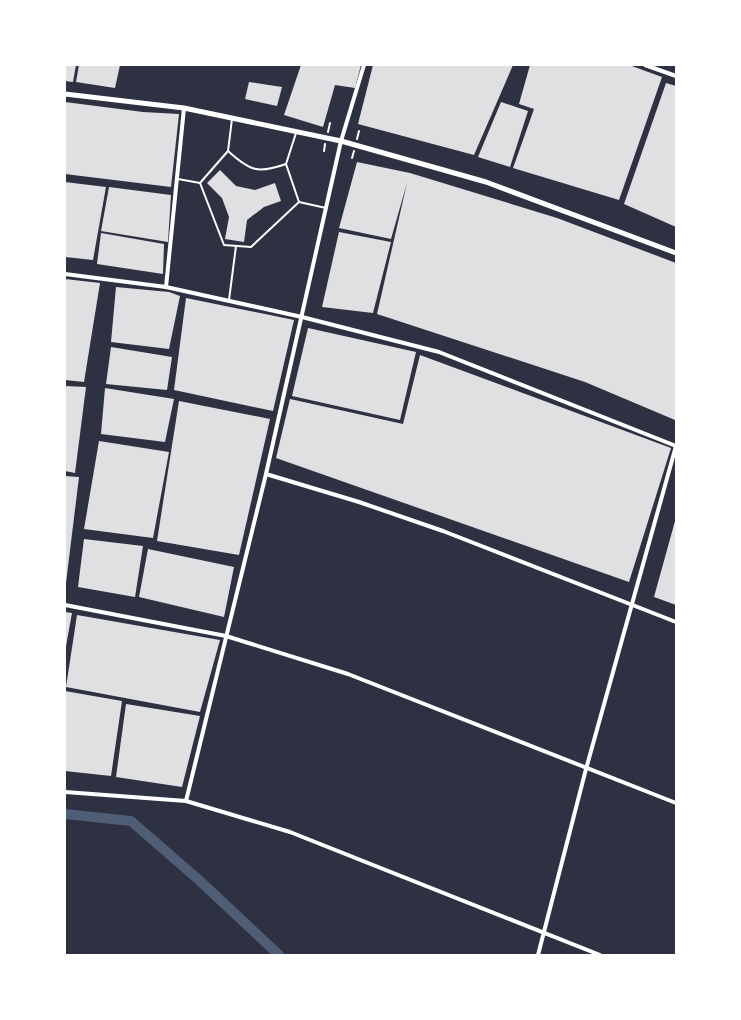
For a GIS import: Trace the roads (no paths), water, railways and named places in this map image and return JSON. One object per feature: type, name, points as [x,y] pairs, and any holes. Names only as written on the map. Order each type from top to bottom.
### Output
[{"type":"street","points":[[186,801],[266,474],[341,141],[364,65]]},
{"type":"street","points":[[645,65],[676,76]]},
{"type":"street","points":[[65,94],[184,108],[297,130],[341,141],[486,182],[676,253]]},
{"type":"street","points":[[166,287],[184,108]]},
{"type":"street","points":[[65,274],[166,287],[302,317],[439,352],[676,446],[586,769],[545,934],[538,955]]},
{"type":"street","points":[[266,474],[359,502],[443,531],[676,622]]},
{"type":"street","points":[[65,605],[226,636],[348,674],[676,803]]},
{"type":"street","points":[[65,792],[186,801],[290,832],[600,955]]},
{"type":"lane","points":[[200,183],[228,151],[232,117]]},
{"type":"lane","points":[[297,130],[286,164],[299,202]]},
{"type":"lane","points":[[228,151],[244,165],[266,171],[286,164]]},
{"type":"lane","points":[[177,179],[200,183]]},
{"type":"lane","points":[[200,183],[224,245],[251,247],[299,202]]},
{"type":"lane","points":[[299,202],[326,208]]},
{"type":"lane","points":[[230,301],[236,246]]},
{"type":"waterway","points":[[65,814],[131,821],[200,881],[279,955]]}]
